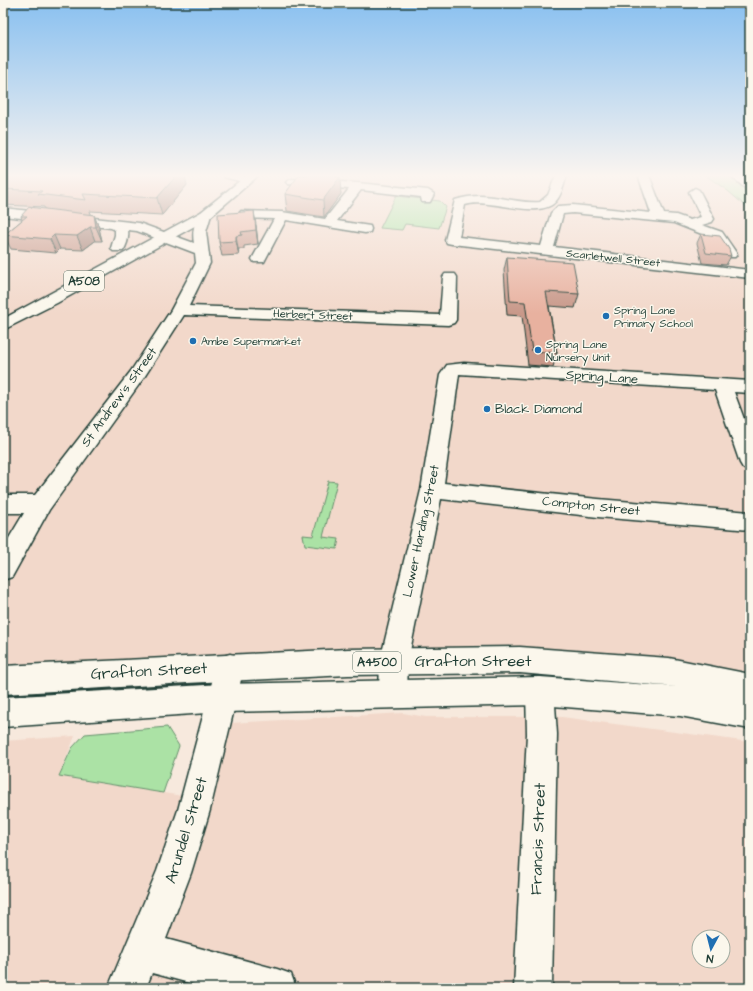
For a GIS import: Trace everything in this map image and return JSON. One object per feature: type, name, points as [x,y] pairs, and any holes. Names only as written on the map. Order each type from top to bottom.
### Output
[{"type":"main road","points":[[23,225],[26,221]]},
{"type":"main road","points":[[89,221],[158,230],[195,248]]},
{"type":"main road","name":"A508","points":[[3,311],[118,248],[158,230],[184,221]]},
{"type":"main road","name":"St Andrew's Street","points":[[3,570],[41,504],[137,375],[179,310],[202,263],[195,248],[203,221]]},
{"type":"main road","points":[[259,259],[279,221]]},
{"type":"main road","points":[[316,221],[364,229]]},
{"type":"main road","name":"Scarletwell Street","points":[[456,221],[452,240],[750,274]]},
{"type":"main road","points":[[546,251],[550,221]]},
{"type":"main road","points":[[683,221],[717,235],[730,254]]},
{"type":"main road","points":[[691,224],[703,221]]},
{"type":"main road","points":[[114,224],[121,228],[122,235],[118,248]]},
{"type":"main road","name":"A508","points":[[3,324],[52,300],[136,252],[158,230]]},
{"type":"main road","points":[[136,252],[166,245],[195,248]]},
{"type":"main road","name":"Herbert Street","points":[[179,310],[448,320],[450,276]]},
{"type":"main road","name":"Spring Lane","points":[[453,369],[464,368],[750,387]]},
{"type":"main road","name":"Lower Harding Street","points":[[393,693],[394,661],[432,490],[449,375],[453,369]]},
{"type":"main road","points":[[722,385],[750,463]]},
{"type":"main road","name":"Compton Street","points":[[432,490],[598,508],[750,521]]},
{"type":"main road","points":[[3,504],[41,504]]},
{"type":"main road","name":"Grafton Street","points":[[3,680],[230,667],[394,661],[520,660],[669,672],[750,688]]},
{"type":"main road","name":"Arundel Street","points":[[127,988],[174,873],[194,810],[230,667]]},
{"type":"main road","points":[[3,712],[222,698],[393,693],[540,691],[680,702],[750,714]]},
{"type":"main road","name":"Francis Street","points":[[533,988],[542,734],[540,691]]},
{"type":"main road","points":[[142,951],[277,988]]},
{"type":"shaded area","points":[[3,221],[750,221],[750,689],[520,660],[3,684]]},
{"type":"shaded area","points":[[403,713],[426,717],[562,717],[750,742],[750,988],[3,988],[3,741],[75,736],[59,776],[207,800],[230,723]]},
{"type":"green space","points":[[383,221],[441,221],[439,228],[405,224],[402,230],[380,228]]},
{"type":"green space","points":[[328,481],[337,482],[323,537],[339,539],[337,549],[305,545],[303,535],[313,536]]},
{"type":"green space","points":[[167,727],[179,746],[163,793],[59,776],[72,748],[85,734]]},
{"type":"building","points":[[21,221],[95,221],[96,227],[90,227],[77,236],[54,235],[50,239],[4,235]]},
{"type":"building","points":[[218,221],[255,221],[256,230],[241,232],[242,235],[236,236],[236,241],[219,242]]},
{"type":"building","points":[[701,234],[720,236],[729,249],[731,256],[706,253]]},
{"type":"building","points":[[507,257],[573,262],[579,294],[546,292],[557,353],[532,351],[525,302],[510,301]]},
{"type":"place","name":"Spring Lane Primary School","points":[[606,316]]},
{"type":"place","name":"Ambe Supermarket","points":[[193,341]]},
{"type":"place","name":"Spring Lane Nursery Unit","points":[[538,350]]},
{"type":"place","name":"Black Diamond","points":[[487,409]]}]
